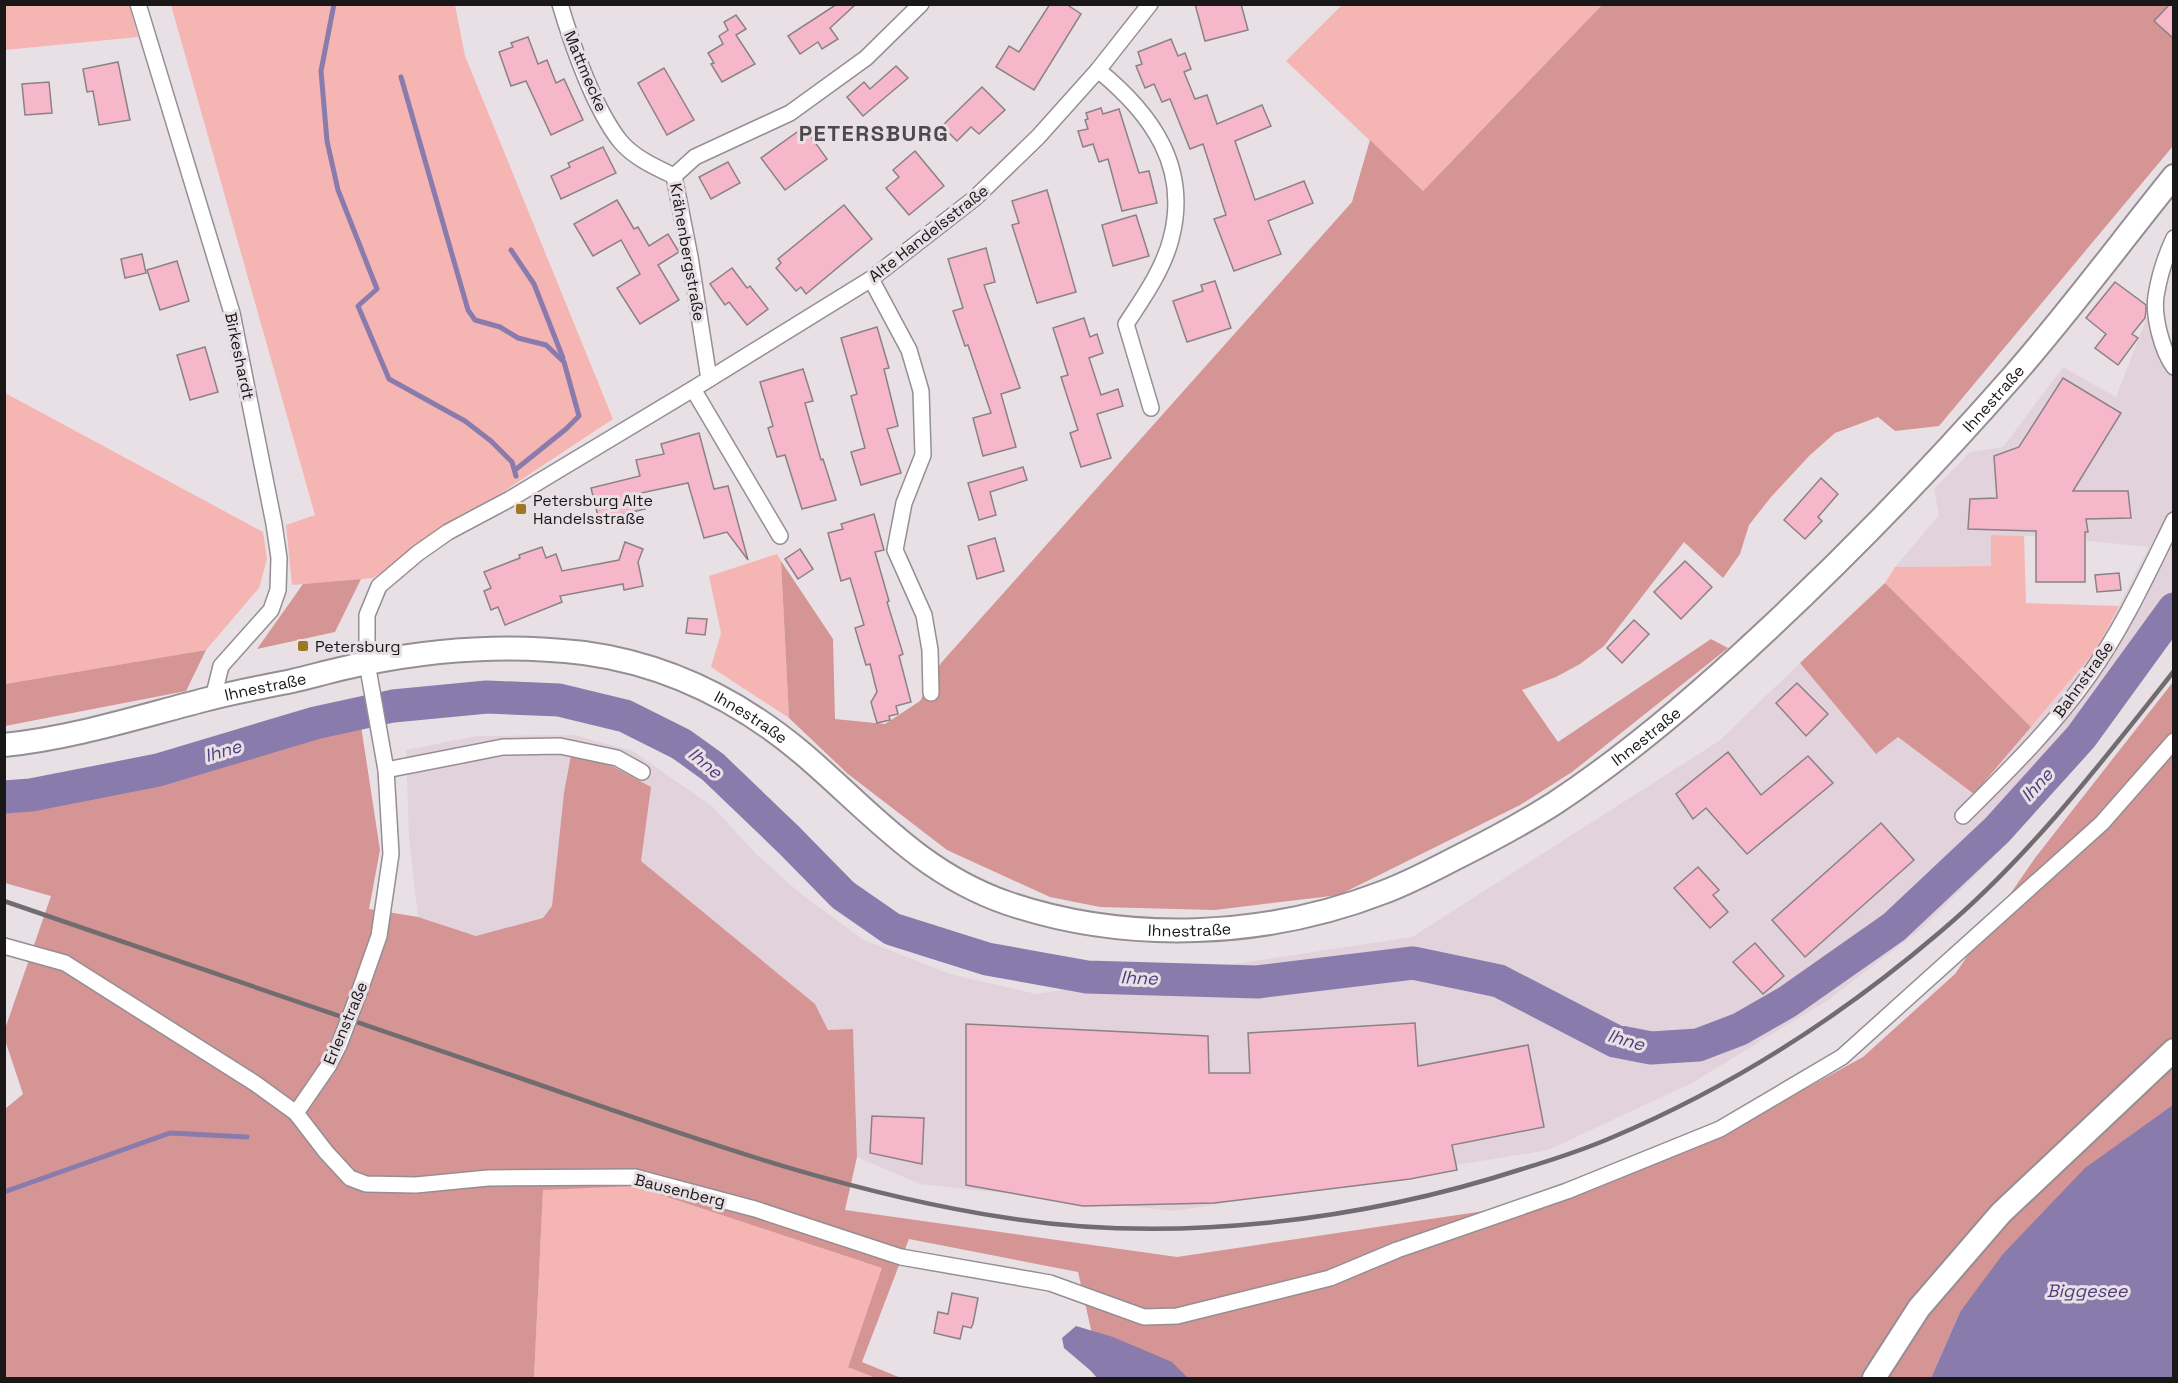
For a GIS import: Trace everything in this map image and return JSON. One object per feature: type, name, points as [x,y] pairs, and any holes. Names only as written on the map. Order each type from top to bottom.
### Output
[{"type":"main road","name":"Ihnestraße","points":[[4,745],[32,742],[101,728],[213,698],[368,672],[428,653],[536,648],[589,654],[638,664],[678,676],[724,699],[764,723],[802,753],[885,830],[923,859],[961,882],[1003,901],[1056,917],[1107,926],[1166,931],[1233,927],[1280,921],[1331,909],[1385,892],[1439,867],[1498,837],[1553,804],[1611,764],[1731,664],[1868,533],[2017,372],[2174,176]]},
{"type":"main road","points":[[1874,1378],[1919,1308],[2001,1213],[2174,1050]]},
{"type":"street","name":"Birkeshardt","points":[[138,4],[232,313],[279,558],[278,590],[271,610],[221,666],[213,698]]},
{"type":"street","name":"Mattmecke","points":[[560,4],[595,100],[620,142],[647,163],[674,176]]},
{"type":"street","name":"Krähenbergstraße","points":[[709,379],[690,257],[674,176],[695,158],[790,113],[866,58],[921,4]]},
{"type":"street","name":"Alte Handelsstraße","points":[[368,672],[367,615],[379,586],[418,553],[448,532],[510,499],[693,390],[871,279],[975,198],[1038,137],[1098,70],[1150,4]]},
{"type":"street","points":[[1098,70],[1124,91],[1147,118],[1174,172],[1177,205],[1171,241],[1153,283],[1126,324],[1151,408]]},
{"type":"street","points":[[2174,238],[2155,297],[2157,322],[2166,356],[2174,367]]},
{"type":"street","points":[[871,279],[909,350],[921,391],[923,455],[904,503],[895,550],[924,615],[930,650],[932,693]]},
{"type":"street","points":[[693,390],[780,536]]},
{"type":"street","name":"Bahnstraße","points":[[1963,816],[2015,764],[2088,677],[2116,634],[2174,520]]},
{"type":"street","name":"Erlenstraße","points":[[296,1113],[329,1065],[339,1045],[379,936],[391,854],[386,770],[368,672]]},
{"type":"street","name":"Bausenberg","points":[[296,1113],[326,1152],[350,1178],[366,1184],[416,1185],[521,1177],[635,1177],[755,1209],[901,1257],[1050,1283],[1144,1317],[1177,1316],[1330,1278],[1397,1250],[1567,1191],[1720,1129],[1842,1058],[2102,824],[2174,741]]},
{"type":"street","points":[[386,770],[503,747],[560,746],[617,758],[642,772]]},
{"type":"street","points":[[4,946],[65,963],[256,1084],[296,1113]]},
{"type":"shaded area","points":[[4,5],[129,5],[138,37],[5,50]]},
{"type":"shaded area","points":[[171,5],[455,5],[465,56],[613,419],[373,578],[292,585],[286,525],[315,515]]},
{"type":"shaded area","points":[[1342,5],[1602,5],[1423,191],[1286,61]]},
{"type":"shaded area","points":[[1602,5],[2173,5],[2173,146],[1939,426],[1895,431],[1878,417],[1835,433],[1809,456],[1749,525],[1740,554],[1723,578],[1684,542],[1604,646],[1580,664],[1556,677],[1522,690],[1558,742],[1711,639],[1728,648],[1572,772],[1520,805],[1339,895],[1215,910],[1100,907],[1050,897],[947,850],[848,774],[789,718],[781,561],[833,639],[835,719],[885,724],[920,701],[941,663],[1352,202],[1370,140],[1423,191]]},
{"type":"shaded area","points":[[2148,315],[2173,353],[2173,636],[2012,839],[1920,930],[1828,1000],[1692,1083],[1548,1150],[1175,1211],[920,1184],[857,1157],[853,1029],[828,1030],[815,1004],[641,861],[564,793],[552,906],[543,918],[476,936],[418,917],[409,838],[406,750],[476,736],[574,735],[633,751],[713,807],[756,854],[802,895],[864,940],[950,974],[1036,994],[1412,937],[1719,741],[1800,663],[1876,754],[1898,737],[1975,794],[2096,650],[2149,547],[2040,536],[1992,535],[1992,566],[1895,567],[1939,515],[1934,489],[1970,452],[2003,447],[2063,367],[2116,397]]},
{"type":"shaded area","points":[[5,393],[263,532],[267,559],[259,588],[206,650],[5,684]]},
{"type":"shaded area","points":[[1991,535],[2024,536],[2026,603],[2119,606],[2096,650],[2031,727],[1885,583],[1895,567],[1991,566]]},
{"type":"shaded area","points":[[777,554],[781,561],[789,718],[711,667],[721,633],[709,576]]},
{"type":"shaded area","points":[[361,579],[335,632],[257,649],[303,584]]},
{"type":"shaded area","points":[[1885,583],[2031,727],[1974,794],[1898,737],[1876,754],[1800,663]]},
{"type":"shaded area","points":[[206,650],[186,691],[5,726],[5,684]]},
{"type":"shaded area","points":[[2173,682],[2173,1105],[1960,1312],[1931,1378],[1102,1378],[1078,1272],[909,1239],[862,1362],[901,1378],[876,1378],[848,1367],[882,1268],[634,1186],[543,1190],[534,1378],[5,1378],[5,1109],[23,1094],[5,1040],[5,1029],[51,896],[5,883],[4,808],[94,796],[361,726],[380,850],[369,909],[418,917],[476,936],[543,918],[552,906],[564,793],[571,755],[612,766],[651,787],[641,861],[815,1004],[828,1030],[853,1029],[857,1157],[845,1210],[1177,1257],[1564,1199],[1712,1140],[1863,1057],[1955,974],[2035,858]]},
{"type":"shaded area","points":[[634,1186],[883,1268],[848,1366],[876,1378],[534,1378],[543,1189]]},
{"type":"water","name":"Biggesee","points":[[2173,1105],[2173,1378],[1931,1378],[1960,1312],[2003,1254],[2085,1168]]},
{"type":"water","points":[[1076,1326],[1113,1337],[1172,1362],[1188,1378],[1097,1378],[1064,1348],[1062,1338]]},
{"type":"building","points":[[837,4],[856,4],[830,28],[838,39],[822,49],[818,42],[800,54],[788,36]]},
{"type":"building","points":[[1050,4],[1066,4],[1081,14],[1034,90],[996,67],[1009,46],[1019,52]]},
{"type":"building","points":[[1195,4],[1241,4],[1248,30],[1205,41]]},
{"type":"building","points":[[2170,4],[2174,4],[2174,39],[2154,21]]},
{"type":"building","points":[[736,15],[746,29],[736,35],[755,64],[722,82],[711,64],[714,63],[708,53],[723,44],[719,36],[728,30],[724,22]]},
{"type":"building","points":[[528,37],[538,64],[547,60],[556,83],[564,79],[583,120],[551,135],[526,81],[511,86],[499,52],[513,47],[511,43]]},
{"type":"building","points":[[1171,39],[1178,56],[1185,53],[1191,69],[1184,72],[1195,99],[1207,95],[1217,124],[1262,105],[1271,126],[1235,141],[1255,200],[1304,181],[1313,203],[1268,221],[1281,254],[1234,271],[1214,219],[1226,215],[1203,144],[1190,149],[1170,99],[1162,102],[1154,84],[1145,88],[1136,66],[1142,64],[1138,52]]},
{"type":"building","points":[[118,62],[130,120],[99,125],[93,91],[87,92],[83,69]]},
{"type":"building","points":[[896,66],[908,78],[863,116],[847,97],[864,82],[870,89]]},
{"type":"building","points":[[664,68],[694,120],[667,135],[638,83]]},
{"type":"building","points":[[49,82],[52,113],[25,115],[22,84]]},
{"type":"building","points":[[982,87],[1005,110],[979,134],[971,127],[957,141],[942,126]]},
{"type":"building","points":[[1101,108],[1103,114],[1119,109],[1139,173],[1149,171],[1157,203],[1122,211],[1108,159],[1099,162],[1093,144],[1083,147],[1078,131],[1088,129],[1085,120],[1088,119],[1086,113]]},
{"type":"building","points":[[804,127],[827,159],[785,190],[761,158]]},
{"type":"building","points":[[603,147],[616,173],[561,199],[551,176],[570,167],[568,163]]},
{"type":"building","points":[[915,151],[944,186],[909,215],[886,188],[899,177],[893,170]]},
{"type":"building","points":[[728,162],[740,183],[711,199],[699,177]]},
{"type":"building","points":[[1047,190],[1076,292],[1037,303],[1012,225],[1019,223],[1012,201]]},
{"type":"building","points":[[617,200],[634,229],[638,227],[649,246],[668,234],[679,252],[658,265],[679,300],[640,324],[617,288],[640,274],[621,240],[593,256],[574,224]]},
{"type":"building","points":[[844,205],[872,239],[806,294],[801,287],[796,291],[776,268],[781,263],[778,259]]},
{"type":"building","points":[[1136,215],[1149,256],[1113,266],[1102,225]]},
{"type":"building","points":[[986,248],[995,282],[984,285],[1020,388],[1001,394],[1016,447],[983,456],[973,418],[991,413],[968,345],[965,346],[953,311],[963,308],[948,259]]},
{"type":"building","points":[[142,254],[146,273],[125,278],[121,259]]},
{"type":"building","points":[[177,261],[189,301],[160,310],[147,270]]},
{"type":"building","points":[[732,268],[747,288],[750,286],[768,309],[747,325],[729,302],[725,305],[710,284]]},
{"type":"building","points":[[1215,281],[1231,328],[1187,342],[1173,301],[1203,291],[1201,285]]},
{"type":"building","points":[[2115,282],[2146,305],[2145,318],[2132,334],[2138,338],[2118,365],[2095,348],[2106,334],[2086,318]]},
{"type":"building","points":[[1084,318],[1090,337],[1097,334],[1103,353],[1089,358],[1101,395],[1118,389],[1123,406],[1097,414],[1111,458],[1081,467],[1070,433],[1078,430],[1061,377],[1068,375],[1053,328]]},
{"type":"building","points":[[877,327],[889,368],[884,369],[898,426],[887,429],[901,473],[861,485],[851,452],[865,448],[851,396],[857,394],[841,338]]},
{"type":"building","points":[[205,347],[218,392],[190,400],[177,355]]},
{"type":"building","points":[[803,369],[813,401],[805,403],[821,460],[823,459],[836,500],[802,509],[785,455],[777,457],[768,428],[773,426],[760,382]]},
{"type":"building","points":[[2063,378],[2121,413],[2073,491],[2128,491],[2131,518],[2086,519],[2088,532],[2085,532],[2085,582],[2036,582],[2036,531],[1968,529],[1970,499],[1997,498],[1994,456],[2019,447]]},
{"type":"building","points":[[699,433],[714,489],[728,486],[748,560],[727,532],[704,538],[688,483],[641,493],[645,509],[599,520],[591,488],[640,476],[636,460],[664,454],[661,444]]},
{"type":"building","points":[[1023,467],[1027,480],[990,492],[996,515],[979,520],[968,483]]},
{"type":"building","points":[[1821,478],[1838,494],[1818,517],[1822,521],[1805,539],[1784,520]]},
{"type":"building","points":[[874,514],[884,550],[875,552],[903,654],[899,656],[911,702],[896,706],[898,714],[889,716],[890,720],[877,723],[871,702],[877,692],[870,664],[866,665],[855,628],[864,625],[850,578],[841,581],[828,533],[843,529],[841,524]]},
{"type":"building","points":[[995,538],[1004,571],[977,579],[968,546]]},
{"type":"building","points":[[625,542],[643,549],[638,562],[643,586],[624,590],[623,584],[560,596],[562,602],[505,625],[498,607],[491,610],[484,591],[491,588],[484,572],[542,547],[546,558],[556,554],[562,571],[619,560]]},
{"type":"building","points":[[800,549],[813,569],[798,579],[785,559]]},
{"type":"building","points":[[1685,561],[1712,587],[1681,619],[1654,592]]},
{"type":"building","points":[[2119,573],[2121,590],[2097,592],[2095,575]]},
{"type":"building","points":[[688,618],[707,619],[705,635],[686,633]]},
{"type":"building","points":[[1634,620],[1649,634],[1622,663],[1607,648]]},
{"type":"building","points":[[1797,683],[1828,714],[1806,736],[1776,703]]},
{"type":"building","points":[[1728,752],[1761,795],[1808,756],[1833,783],[1747,854],[1706,808],[1693,819],[1676,794]]},
{"type":"building","points":[[1881,823],[1914,860],[1805,957],[1772,920]]},
{"type":"building","points":[[1698,867],[1719,890],[1713,895],[1728,912],[1710,928],[1674,888]]},
{"type":"building","points":[[1755,943],[1784,976],[1763,994],[1733,962]]},
{"type":"building","points":[[1415,1023],[1418,1066],[1528,1045],[1544,1127],[1452,1145],[1457,1170],[1410,1179],[1214,1203],[1083,1206],[966,1185],[966,1024],[1208,1036],[1209,1073],[1250,1073],[1248,1033]]},
{"type":"building","points":[[872,1116],[924,1118],[922,1164],[870,1153]]},
{"type":"building","points":[[952,1293],[978,1298],[973,1324],[971,1328],[963,1326],[960,1339],[934,1333],[938,1312],[948,1314]]},
{"type":"waterway","points":[[334,4],[321,71],[327,141],[338,190],[377,289],[358,306],[389,379],[465,421],[491,441],[512,462],[516,476]]},
{"type":"waterway","points":[[401,77],[468,310],[475,320],[500,327],[518,338],[546,345],[564,362],[579,416],[515,470]]},
{"type":"waterway","points":[[511,250],[534,284],[563,358]]},
{"type":"waterway","name":"Ihne","points":[[4,797],[31,795],[158,770],[315,723],[393,706],[487,697],[559,700],[625,716],[681,744],[713,767],[843,895],[892,929],[987,959],[1087,977],[1257,982],[1413,963],[1499,981],[1615,1041],[1651,1048],[1698,1045],[1740,1029],[1787,1002],[1894,927],[1997,830],[2081,737],[2174,609]]},
{"type":"waterway","points":[[4,1192],[170,1133],[247,1137]]},
{"type":"railway","points":[[4,901],[700,1140],[883,1193],[1008,1218],[1071,1225],[1136,1229],[1201,1228],[1267,1223],[1398,1202],[1533,1166],[1602,1142],[1700,1096],[1743,1072],[1865,992],[1973,903],[2063,808],[2174,671]]},
{"type":"place","name":"Petersburg Alte Handelsstraße","points":[[521,509]]},
{"type":"place","name":"Petersburg","points":[[303,646]]},
{"type":"district","name":"PETERSBURG","points":[[874,133]]}]
